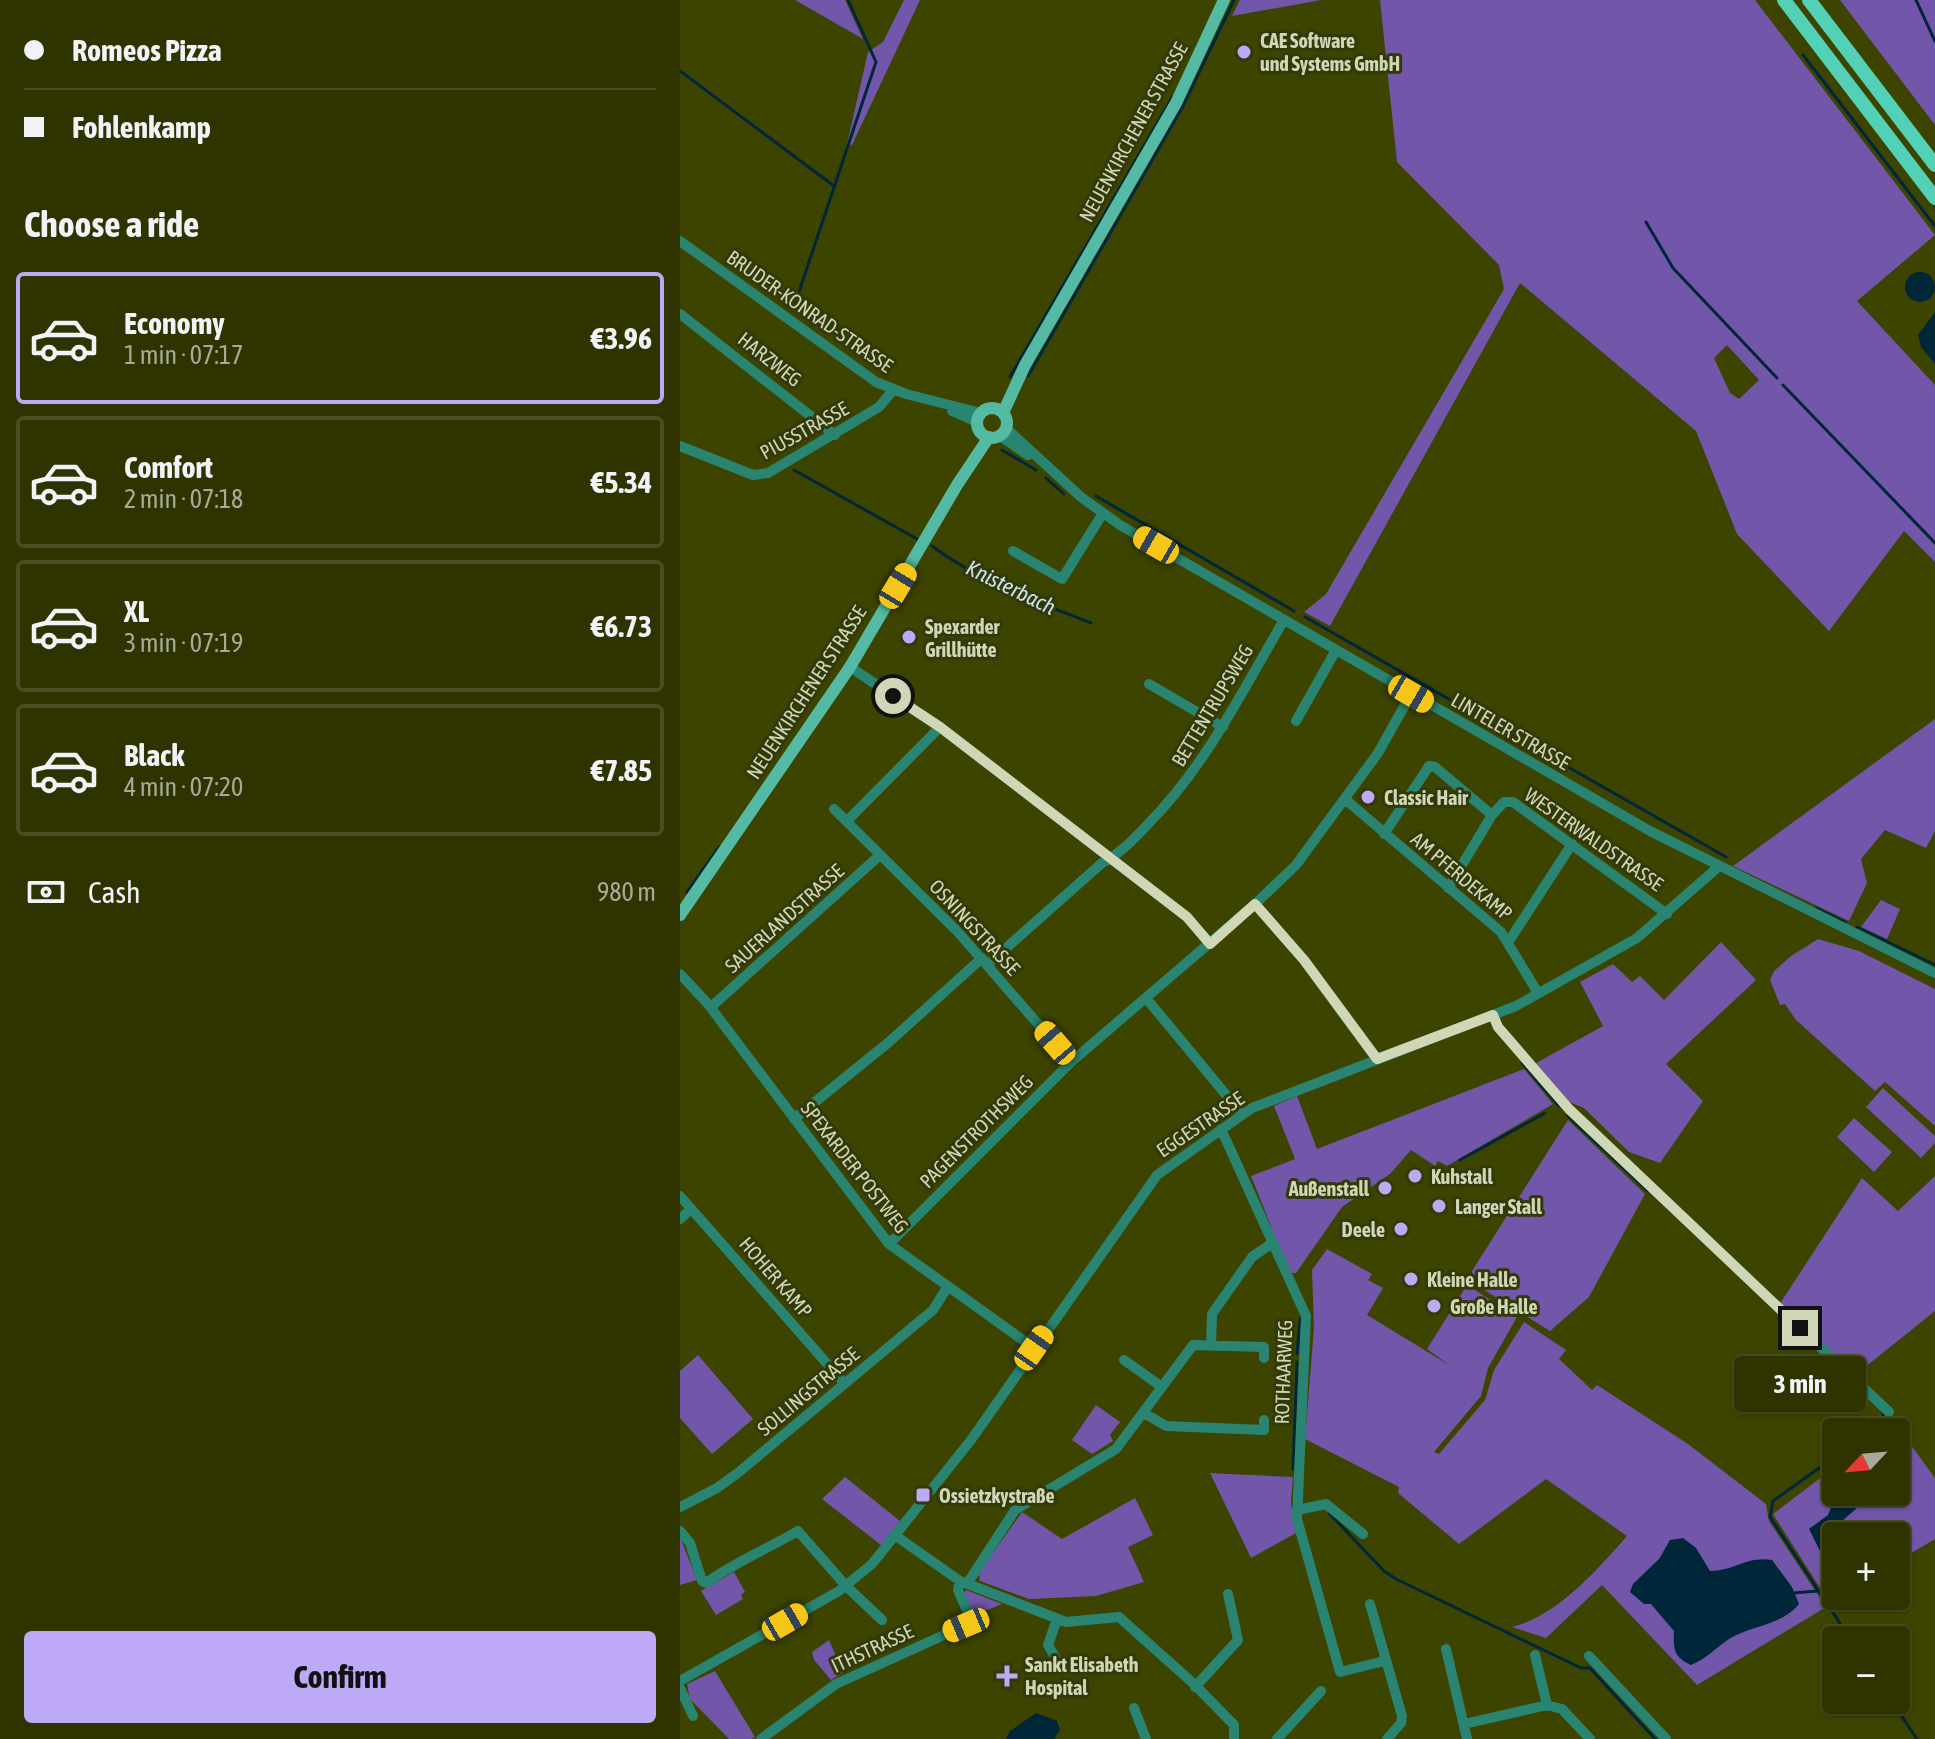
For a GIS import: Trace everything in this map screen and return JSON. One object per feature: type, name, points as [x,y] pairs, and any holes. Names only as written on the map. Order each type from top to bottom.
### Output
[{"type":"highway","points":[[1784,0],[1935,198]]},
{"type":"highway","points":[[1809,0],[1935,165]]},
{"type":"main road","name":"NEUENKIRCHENER STRASSE","points":[[999,410],[1176,103],[1224,0]]},
{"type":"main road","points":[[989,428],[999,410]]},
{"type":"main road","points":[[989,428],[999,410]]},
{"type":"main road","name":"NEUENKIRCHENER STRASSE","points":[[682,907],[850,667],[989,428]]},
{"type":"street","name":"BRUDER-KONRAD-STRASSE","points":[[680,241],[863,373],[893,390],[925,399],[989,428]]},
{"type":"street","name":"HARZWEG","points":[[680,314],[835,435]]},
{"type":"street","name":"PIUSSTRASSE","points":[[680,446],[753,475],[781,468],[879,407],[893,390]]},
{"type":"street","name":"LINTELER STRASSE","points":[[989,428],[1046,467],[1103,513],[1411,694],[1717,868],[1935,973]]},
{"type":"street","points":[[1013,551],[1062,579],[1103,513]]},
{"type":"street","name":"BETTENTRUPSWEG","points":[[794,1119],[1111,858],[1179,792],[1223,727],[1284,620]]},
{"type":"street","points":[[1296,721],[1336,650]]},
{"type":"street","points":[[850,667],[940,727],[1111,858],[1187,917],[1210,944]]},
{"type":"street","points":[[1149,684],[1223,727]]},
{"type":"street","name":"PAGENSTROTHSWEG","points":[[889,1244],[1071,1062],[1255,904],[1313,845],[1346,800],[1411,694]]},
{"type":"street","points":[[847,821],[940,727]]},
{"type":"street","points":[[1384,834],[1429,766],[1435,767],[1492,815],[1448,888]]},
{"type":"street","name":"AM PFERDEKAMP","points":[[1346,800],[1509,941],[1538,993]]},
{"type":"street","name":"WESTERWALDSTRASSE","points":[[1492,815],[1504,802],[1513,802],[1667,914]]},
{"type":"street","name":"OSNINGSTRASSE","points":[[834,809],[984,962],[1071,1062]]},
{"type":"street","points":[[1509,941],[1516,936],[1572,844]]},
{"type":"street","name":"SAUERLANDSTRASSE","points":[[711,1007],[880,855]]},
{"type":"street","name":"EGGESTRASSE","points":[[680,1681],[846,1586],[872,1564],[971,1440],[1149,1183],[1242,1114],[1493,1015],[1538,993],[1637,938],[1717,868]]},
{"type":"street","points":[[1255,904],[1304,960],[1377,1059]]},
{"type":"street","name":"SPEXARDER POSTWEG","points":[[680,974],[711,1007],[889,1244],[1034,1348]]},
{"type":"street","points":[[1146,998],[1242,1114]]},
{"type":"street","points":[[1493,1015],[1498,1027],[1566,1106],[1889,1412]]},
{"type":"street","name":"ROTHAARWEG","points":[[1221,1129],[1236,1155],[1271,1244],[1306,1316],[1297,1510],[1340,1672],[1384,1661]]},
{"type":"street","name":"HOHER KAMP","points":[[680,1196],[844,1383]]},
{"type":"street","points":[[680,1219],[691,1209]]},
{"type":"street","points":[[1211,1346],[1212,1314],[1252,1257],[1271,1244]]},
{"type":"street","name":"SOLLINGSTRASSE","points":[[680,1507],[717,1488],[739,1472],[933,1310],[947,1288]]},
{"type":"street","points":[[964,1582],[1015,1510],[1116,1449],[1193,1345],[1264,1347],[1264,1358]]},
{"type":"street","points":[[1124,1360],[1162,1387]]},
{"type":"street","points":[[1144,1413],[1166,1426],[1264,1430],[1264,1420]]},
{"type":"street","points":[[1297,1510],[1326,1504],[1363,1534]]},
{"type":"street","points":[[680,1531],[690,1543],[702,1581],[706,1583],[736,1561],[748,1560],[798,1531],[846,1586],[882,1620]]},
{"type":"street","points":[[896,1536],[964,1582],[1057,1619],[1081,1623],[1119,1617],[1234,1725],[1233,1739]]},
{"type":"street","name":"ITHSTRASSE","points":[[761,1739],[854,1674],[966,1625],[969,1615],[958,1590],[964,1582]]},
{"type":"street","points":[[1195,1687],[1238,1640],[1228,1594]]},
{"type":"street","points":[[1370,1604],[1402,1716],[1401,1723],[1387,1739]]},
{"type":"street","points":[[1057,1619],[1048,1645],[1060,1665]]},
{"type":"street","points":[[1446,1649],[1467,1739]]},
{"type":"street","points":[[1535,1655],[1547,1705]]},
{"type":"street","points":[[1589,1656],[1666,1739]]},
{"type":"street","points":[[680,1688],[693,1716]]},
{"type":"street","points":[[1277,1739],[1321,1691]]},
{"type":"street","points":[[1464,1724],[1547,1705],[1562,1709],[1590,1739]]},
{"type":"street","points":[[1134,1708],[1146,1739]]},
{"type":"shaded area","points":[[795,0],[845,0],[863,39]]},
{"type":"shaded area","points":[[904,0],[920,0],[852,145],[847,144],[868,52],[883,42]]},
{"type":"shaded area","points":[[1240,0],[1321,0],[1232,16]]},
{"type":"shaded area","points":[[1380,0],[1755,0],[1935,235],[1857,301],[1935,385],[1935,562],[1904,531],[1829,631],[1737,534],[1696,431],[1520,283],[1330,626],[1304,612],[1326,594],[1504,289],[1499,265],[1397,162]],"holes":[[[1727,345],[1759,380],[1739,399],[1730,393],[1714,358]]]},
{"type":"shaded area","points":[[1840,0],[1935,0],[1935,125]]},
{"type":"shaded area","points":[[1935,719],[1935,831],[1926,848],[1885,830],[1861,859],[1867,883],[1849,921],[1733,866]]},
{"type":"shaded area","points":[[1881,900],[1900,909],[1887,939],[1861,927]]},
{"type":"shaded area","points":[[1818,939],[1859,951],[1935,989],[1935,1126],[1885,1082],[1875,1091],[1796,1020],[1785,1004],[1780,1005],[1770,980],[1774,971]]},
{"type":"shaded area","points":[[1721,942],[1756,980],[1666,1064],[1703,1101],[1660,1163],[1629,1152],[1584,1108],[1567,1101],[1536,1063],[1603,1026],[1580,982],[1613,964],[1632,982],[1640,976],[1664,1000]]},
{"type":"shaded area","points":[[1524,1069],[1553,1104],[1447,1166],[1438,1161],[1435,1166],[1411,1150],[1390,1174],[1342,1207],[1296,1273],[1291,1273],[1270,1230],[1251,1176],[1295,1159],[1274,1106],[1297,1096],[1317,1149]]},
{"type":"shaded area","points":[[1883,1088],[1935,1136],[1935,1143],[1921,1158],[1866,1107]]},
{"type":"shaded area","points":[[1854,1118],[1892,1152],[1874,1172],[1837,1137]]},
{"type":"shaded area","points":[[1568,1120],[1645,1194],[1589,1297],[1550,1331],[1473,1283],[1472,1271]]},
{"type":"shaded area","points":[[1935,1176],[1935,1311],[1854,1376],[1779,1305],[1862,1178],[1898,1211]]},
{"type":"shaded area","points":[[1327,1249],[1372,1274],[1368,1280],[1383,1288],[1367,1315],[1449,1365],[1427,1349],[1467,1285],[1517,1317],[1488,1368],[1481,1396],[1434,1452],[1439,1454],[1485,1400],[1494,1370],[1524,1322],[1566,1350],[1559,1359],[1592,1390],[1597,1385],[1688,1444],[1766,1504],[1769,1521],[1822,1601],[1822,1609],[1697,1685],[1602,1585],[1546,1638],[1512,1627],[1545,1613],[1560,1602],[1589,1577],[1627,1536],[1546,1479],[1459,1544],[1398,1493],[1399,1487],[1305,1439],[1314,1328],[1312,1270]]},
{"type":"shaded area","points":[[698,1355],[753,1419],[712,1454],[680,1418],[680,1371]]},
{"type":"shaded area","points":[[1096,1405],[1120,1422],[1110,1435],[1113,1441],[1092,1454],[1072,1440]]},
{"type":"shaded area","points":[[1910,1444],[1935,1478],[1935,1539],[1910,1554],[1910,1522],[1822,1522],[1822,1591],[1773,1514],[1822,1477],[1822,1506],[1910,1506]]},
{"type":"shaded area","points":[[1210,1473],[1293,1477],[1291,1503],[1296,1533],[1251,1558]]},
{"type":"shaded area","points":[[845,1477],[900,1521],[881,1545],[822,1499]]},
{"type":"shaded area","points":[[1135,1498],[1153,1535],[1128,1547],[1144,1582],[1096,1596],[1029,1599],[980,1581],[979,1573],[1022,1512],[1062,1539]]},
{"type":"shaded area","points":[[680,1537],[697,1580],[680,1585]]},
{"type":"shaded area","points":[[734,1572],[745,1592],[741,1595],[743,1599],[716,1615],[701,1591]]},
{"type":"shaded area","points":[[966,1590],[1002,1604],[975,1615],[964,1593]]},
{"type":"shaded area","points":[[829,1640],[843,1673],[831,1680],[814,1660],[812,1652]]},
{"type":"shaded area","points":[[715,1671],[755,1737],[752,1739],[729,1739],[690,1699],[687,1684]]},
{"type":"water","points":[[1920,272],[1926,273],[1934,281],[1934,293],[1926,301],[1920,302],[1914,301],[1906,293],[1905,287],[1906,281],[1914,273]]},
{"type":"water","points":[[1935,312],[1935,364],[1921,347],[1918,335]]},
{"type":"water","points":[[1832,1506],[1858,1506],[1841,1522],[1822,1522],[1822,1552],[1809,1529],[1828,1515]]},
{"type":"water","points":[[1683,1538],[1696,1548],[1710,1571],[1755,1560],[1772,1560],[1792,1587],[1799,1604],[1784,1617],[1729,1639],[1697,1662],[1691,1665],[1685,1662],[1676,1652],[1674,1631],[1651,1604],[1644,1604],[1630,1592],[1633,1584],[1659,1559],[1670,1540]]},
{"type":"water","points":[[1036,1713],[1057,1721],[1060,1730],[1054,1739],[1006,1739],[1010,1731]]},
{"type":"waterway","points":[[793,310],[876,62],[848,0]]},
{"type":"waterway","points":[[1028,376],[1182,108],[1234,0]]},
{"type":"waterway","points":[[1916,0],[1935,41]]},
{"type":"waterway","points":[[1803,55],[1935,226]]},
{"type":"waterway","points":[[680,71],[834,186]]},
{"type":"waterway","points":[[1010,377],[1173,96]]},
{"type":"waterway","points":[[1646,222],[1673,268],[1777,378]]},
{"type":"waterway","points":[[1783,385],[1935,543]]},
{"type":"waterway","points":[[1002,450],[1036,470]]},
{"type":"waterway","name":"Knisterbach","points":[[794,470],[917,539]]},
{"type":"waterway","points":[[1046,478],[1064,494]]},
{"type":"waterway","points":[[1096,496],[1294,611]]},
{"type":"waterway","name":"Knisterbach","points":[[932,546],[989,580],[1091,623]]},
{"type":"waterway","points":[[1305,617],[1726,857]]},
{"type":"waterway","points":[[687,892],[719,847]]},
{"type":"waterway","points":[[1816,908],[1845,922]]},
{"type":"waterway","points":[[1857,927],[1935,965]]},
{"type":"waterway","name":"Knisterbach","points":[[1522,1063],[1559,1106]]},
{"type":"waterway","points":[[1460,1160],[1545,1113]]},
{"type":"waterway","name":"Knisterbach","points":[[1568,1116],[1648,1191]]},
{"type":"waterway","points":[[1297,1354],[1300,1319]]},
{"type":"waterway","points":[[1293,1469],[1297,1362]]},
{"type":"waterway","name":"Knisterbach","points":[[1883,1412],[1884,1418]]},
{"type":"waterway","name":"Knisterbach","points":[[1822,1466],[1773,1501],[1770,1517],[1842,1626]]},
{"type":"waterway","points":[[1329,1513],[1384,1571],[1396,1579],[1581,1668],[1590,1668],[1655,1739]]},
{"type":"waterway","points":[[1794,1593],[1817,1591]]},
{"type":"waterway","name":"Knisterbach","points":[[1900,1714],[1917,1739]]},
{"type":"place","name":"CAE Software und Systems GmbH","points":[[1244,52]]},
{"type":"place","name":"Spexarder Grillhütte","points":[[909,637]]},
{"type":"place","name":"Classic Hair","points":[[1368,797]]},
{"type":"place","name":"Kuhstall","points":[[1415,1176]]},
{"type":"place","name":"Außenstall","points":[[1385,1188]]},
{"type":"place","name":"Langer Stall","points":[[1439,1206]]},
{"type":"place","name":"Deele","points":[[1401,1229]]},
{"type":"place","name":"Kleine Halle","points":[[1411,1279]]},
{"type":"place","name":"Große Halle","points":[[1434,1306]]},
{"type":"place","name":"Ossietzkystraße","points":[[923,1495]]},
{"type":"place","name":"Sankt Elisabeth Hospital","points":[[1007,1676]]},
{"type":"route","points":[[893,696],[940,727],[1187,917],[1210,944],[1255,904],[1304,960],[1377,1059],[1493,1015],[1498,1027],[1566,1106],[1800,1328]]}]
